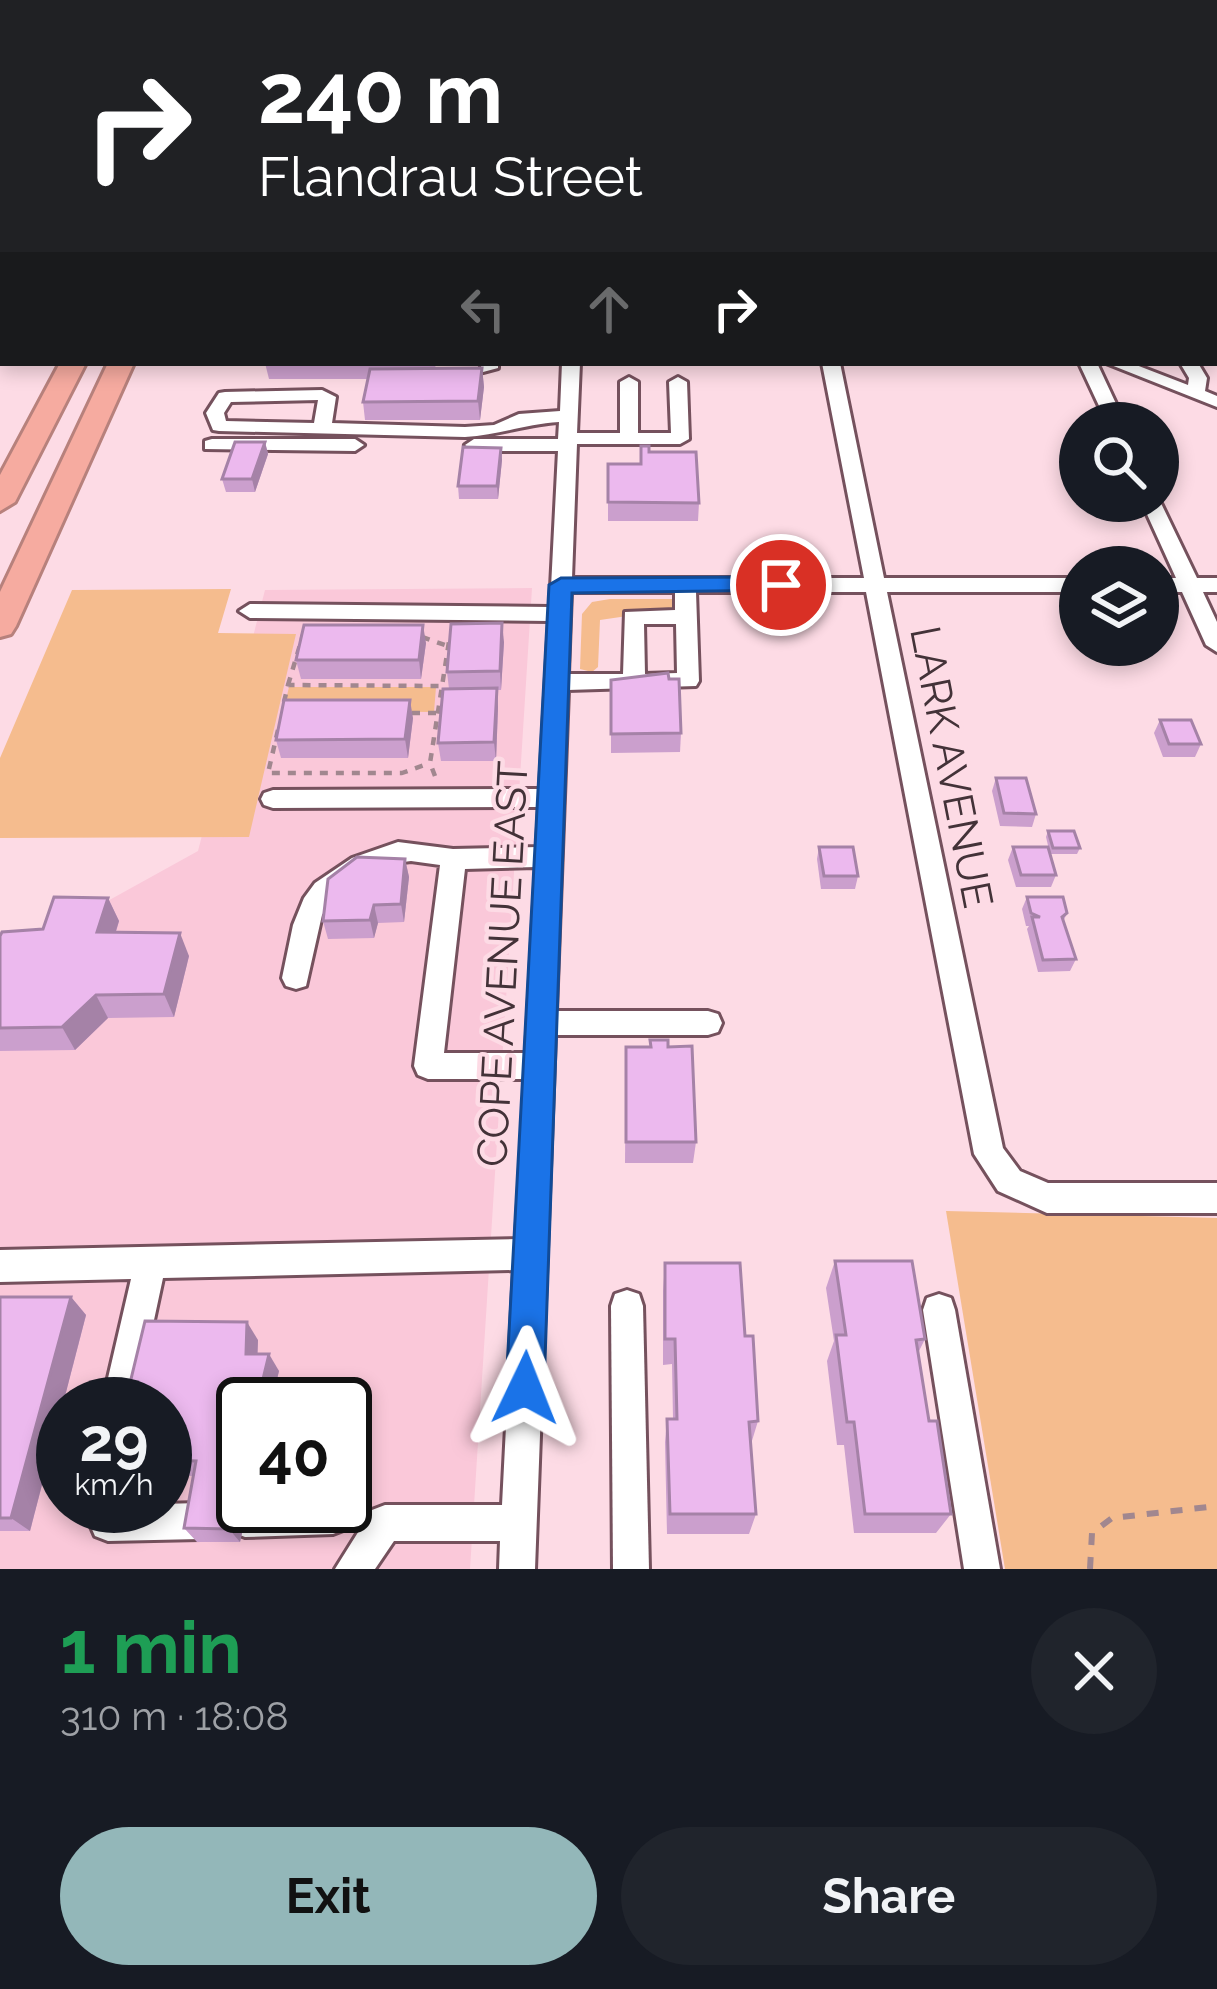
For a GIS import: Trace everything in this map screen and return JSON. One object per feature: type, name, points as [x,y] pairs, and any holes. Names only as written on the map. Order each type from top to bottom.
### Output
[{"type":"highway","points":[[0,502],[71,366]]},
{"type":"highway","points":[[0,626],[123,366]]},
{"type":"street","name":"COPE AVENUE EAST","points":[[517,1569],[571,366]]},
{"type":"street","name":"LARK AVENUE","points":[[832,366],[989,1154],[1009,1181],[1047,1198],[1217,1198]]},
{"type":"street","points":[[1089,366],[1106,402]]},
{"type":"street","points":[[1123,366],[1217,402]]},
{"type":"street","points":[[1192,366],[1198,378],[1196,394]]},
{"type":"street","points":[[629,382],[629,439]]},
{"type":"street","points":[[212,445],[568,433],[680,439],[678,382]]},
{"type":"street","points":[[322,428],[327,397],[322,394],[225,397],[215,413],[220,426],[322,428],[484,431],[519,419],[568,433]]},
{"type":"street","points":[[1161,522],[1217,645]]},
{"type":"street","points":[[556,682],[688,681],[685,585]]},
{"type":"street","points":[[250,610],[560,600],[685,585],[1059,585]]},
{"type":"street","points":[[1179,585],[1217,585]]},
{"type":"street","points":[[634,681],[633,617],[686,617]]},
{"type":"street","points":[[274,799],[551,798]]},
{"type":"street","points":[[296,978],[310,913],[320,894],[370,859],[395,850],[421,850],[453,859],[548,857]]},
{"type":"street","points":[[453,859],[428,1066],[539,1066]]},
{"type":"street","points":[[542,1023],[708,1022]]},
{"type":"street","points":[[0,1266],[531,1254]]},
{"type":"street","points":[[125,1377],[151,1262]]},
{"type":"street","points":[[627,1306],[631,1569]]},
{"type":"street","points":[[939,1310],[982,1569]]},
{"type":"street","points":[[192,1521],[200,1521]]},
{"type":"street","points":[[352,1569],[385,1523],[519,1523]]},
{"type":"path","points":[[435,776],[430,763],[445,645],[451,633]]},
{"type":"path","points":[[323,635],[300,635],[268,773],[402,773],[430,763]]},
{"type":"path","points":[[416,635],[445,645]]},
{"type":"path","points":[[288,685],[439,686]]},
{"type":"path","points":[[413,713],[436,713]]},
{"type":"path","points":[[1090,1569],[1092,1533],[1112,1518],[1217,1506]]},
{"type":"shaded area","points":[[532,588],[470,1569],[0,1569],[0,983],[10,955],[198,851],[265,590]]},
{"type":"shaded area","points":[[231,589],[218,633],[296,634],[249,837],[0,838],[0,758],[72,590]]},
{"type":"shaded area","points":[[675,599],[675,609],[600,620],[598,667],[592,672],[580,669],[582,614],[592,602]]},
{"type":"shaded area","points":[[289,687],[436,687],[434,712],[300,711],[282,717]]},
{"type":"shaded area","points":[[946,1211],[1217,1218],[1217,1569],[1005,1569]]},
{"type":"building","points":[[482,368],[478,401],[363,402],[370,369]]},
{"type":"building","points":[[235,442],[265,442],[252,479],[222,479]]},
{"type":"building","points":[[641,446],[649,446],[649,452],[696,452],[699,503],[608,502],[608,464],[641,464]]},
{"type":"building","points":[[463,447],[501,448],[497,486],[458,486]]},
{"type":"building","points":[[502,623],[500,671],[447,672],[451,624]]},
{"type":"building","points":[[304,625],[423,625],[419,660],[296,660]]},
{"type":"building","points":[[668,673],[669,679],[679,679],[681,733],[611,734],[611,680]]},
{"type":"building","points":[[497,688],[494,742],[438,743],[443,689]]},
{"type":"building","points":[[284,700],[410,700],[405,739],[276,740]]},
{"type":"building","points":[[1160,720],[1191,720],[1201,744],[1169,744]]},
{"type":"building","points":[[996,778],[1026,778],[1036,814],[1004,813]]},
{"type":"building","points":[[1048,831],[1074,831],[1080,848],[1053,848]]},
{"type":"building","points":[[819,847],[853,847],[858,876],[824,876]]},
{"type":"building","points":[[1013,847],[1048,847],[1056,875],[1021,875]]},
{"type":"building","points":[[357,857],[405,859],[401,904],[374,905],[370,920],[323,921],[328,879]]},
{"type":"building","points":[[54,897],[108,898],[97,932],[180,933],[164,994],[96,995],[62,1027],[0,1028],[0,936],[2,932],[43,929]]},
{"type":"building","points":[[1027,897],[1063,897],[1067,913],[1062,917],[1076,959],[1043,960],[1032,917],[1040,917],[1031,913]]},
{"type":"building","points":[[650,1040],[668,1040],[668,1047],[692,1046],[696,1142],[626,1142],[626,1047],[651,1047]]},
{"type":"building","points":[[835,1261],[912,1261],[925,1339],[916,1340],[929,1421],[937,1421],[951,1514],[865,1514],[854,1422],[847,1422],[836,1335],[846,1335]]},
{"type":"building","points":[[665,1263],[740,1263],[745,1336],[753,1336],[758,1421],[749,1422],[756,1514],[670,1514],[667,1419],[677,1419],[675,1339],[665,1339]]},
{"type":"building","points":[[0,1297],[71,1297],[49,1377],[36,1377],[36,1426],[11,1518],[0,1518]]},
{"type":"building","points":[[145,1321],[247,1322],[246,1354],[269,1354],[263,1377],[216,1377],[216,1529],[192,1528],[196,1461],[192,1461],[192,1377],[132,1377]]},
{"type":"route","points":[[525,1388],[561,585],[781,585]]}]
